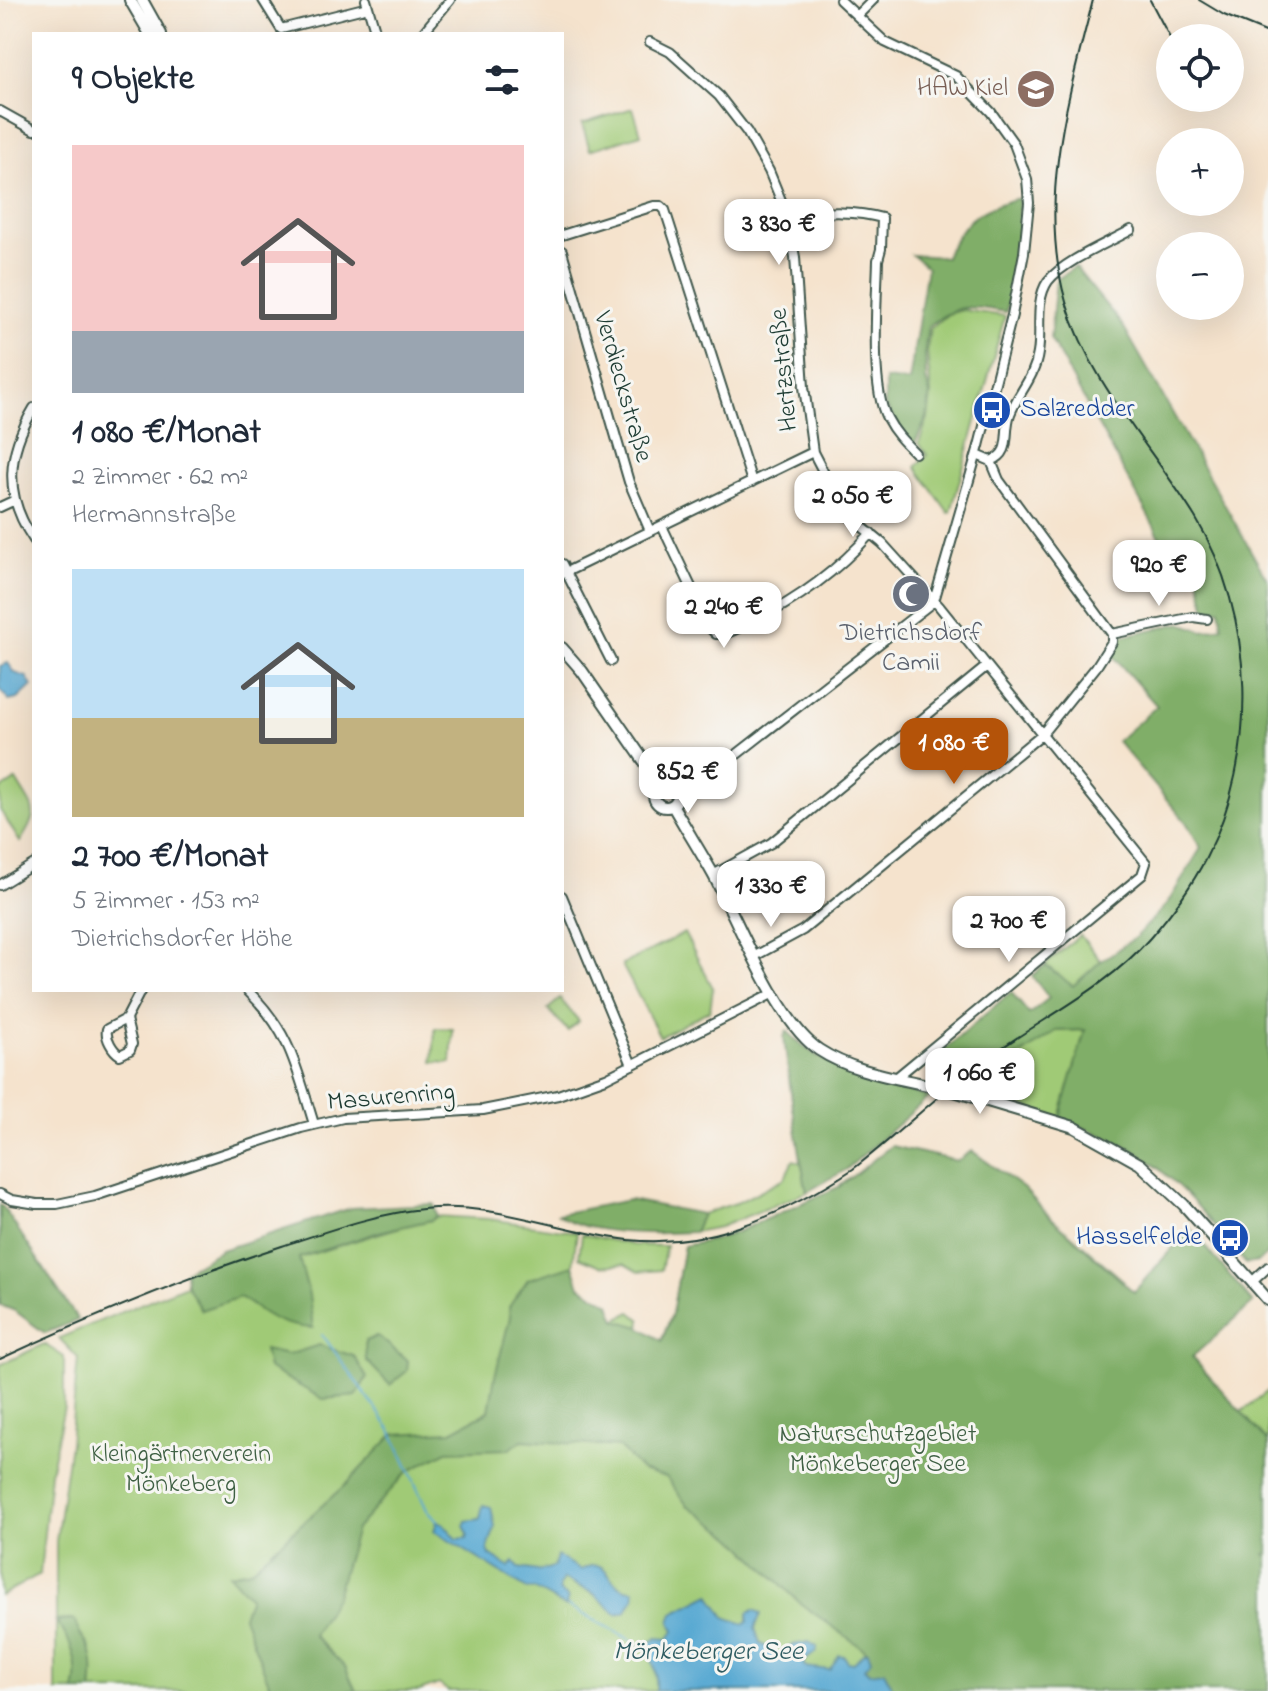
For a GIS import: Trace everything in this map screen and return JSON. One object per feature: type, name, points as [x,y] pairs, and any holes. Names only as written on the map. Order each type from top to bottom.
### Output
[{"type":"street","points":[[130,0],[149,32]]},
{"type":"street","points":[[142,0],[160,32]]},
{"type":"street","points":[[263,0],[281,29],[367,3],[375,32]]},
{"type":"street","points":[[424,32],[450,0]]},
{"type":"street","points":[[678,790],[736,755],[934,601],[1007,339],[1024,253],[1029,203],[1027,179],[1014,144],[970,88],[956,76],[885,42],[840,0]]},
{"type":"street","points":[[857,16],[873,0]]},
{"type":"street","name":"Hertzstraße","points":[[650,42],[670,52],[703,80],[734,115],[758,149],[787,215],[795,257],[804,387],[813,452],[844,512],[871,533],[934,601],[1144,858],[1147,867],[1142,875],[897,1077]]},
{"type":"street","points":[[0,111],[32,129]]},
{"type":"street","points":[[564,234],[661,206],[667,214],[752,482]]},
{"type":"street","points":[[787,215],[869,214],[882,218],[876,339],[882,407],[898,436],[915,453]]},
{"type":"street","points":[[977,455],[991,461],[1000,458],[1006,450],[1011,411],[1034,372],[1038,356],[1043,289],[1059,271],[1131,230]]},
{"type":"street","name":"Verdieckstraße","points":[[564,258],[629,482],[650,531]]},
{"type":"street","points":[[32,411],[19,433],[13,454],[12,479],[15,500],[32,537]]},
{"type":"street","points":[[564,570],[662,526],[813,452]]},
{"type":"street","points":[[755,956],[803,930],[1042,734],[1096,667],[1112,642],[1112,634],[999,480],[991,461]]},
{"type":"street","points":[[0,507],[15,500]]},
{"type":"street","points":[[662,526],[716,634],[725,634],[802,593],[840,564],[871,533]]},
{"type":"street","points":[[564,572],[611,661]]},
{"type":"street","points":[[1112,634],[1193,617],[1207,619]]},
{"type":"street","points":[[564,650],[582,671],[660,784]]},
{"type":"street","points":[[713,875],[771,843],[987,666]]},
{"type":"street","points":[[660,784],[668,783],[678,790]]},
{"type":"street","points":[[660,784],[654,794],[656,801],[665,808],[678,801],[678,790]]},
{"type":"street","points":[[673,806],[792,1024],[816,1048],[849,1065],[954,1091],[1074,1127],[1140,1164],[1162,1182],[1268,1300]]},
{"type":"street","points":[[0,885],[32,865]]},
{"type":"street","points":[[564,901],[632,1065]]},
{"type":"street","points":[[126,1019],[140,992]]},
{"type":"street","points":[[249,992],[289,1044],[314,1124]]},
{"type":"street","name":"Masurenring","points":[[0,1194],[12,1200],[57,1204],[95,1196],[314,1124],[361,1115],[452,1113],[526,1104],[558,1095],[632,1065],[774,993]]},
{"type":"street","points":[[1253,1281],[1268,1267]]},
{"type":"green space","points":[[633,108],[641,134],[590,150],[582,124]]},
{"type":"green space","points":[[1019,198],[1018,253],[1006,312],[964,308],[948,313],[928,327],[925,349],[930,394],[927,418],[913,447],[885,405],[885,379],[909,382],[927,267],[912,255],[945,257],[959,233],[974,217]]},
{"type":"green space","points":[[1075,267],[1123,326],[1268,581],[1268,1253],[1259,1262],[1246,1264],[1186,1194],[1144,1157],[1114,1140],[1060,1118],[1085,1030],[1056,1031],[970,1089],[933,1078],[947,1066],[938,1055],[1011,992],[1029,1014],[1049,998],[1032,976],[1045,965],[1073,986],[1101,961],[1136,937],[1167,904],[1201,848],[1186,822],[1117,741],[1157,706],[1110,653],[1123,636],[1181,623],[1203,631],[1222,627],[1220,609],[1207,610],[1188,538],[1161,543],[1050,338],[1056,280]]},
{"type":"green space","points":[[963,310],[1005,316],[949,513],[916,467],[927,455],[919,443],[928,418],[931,395],[927,350],[930,329],[948,314]]},
{"type":"green space","points":[[16,780],[31,805],[31,823],[20,842],[0,810],[0,790]]},
{"type":"green space","points":[[684,933],[713,988],[710,1010],[660,1037],[622,965]]},
{"type":"green space","points":[[1080,935],[1101,961],[1073,987],[1045,965]]},
{"type":"green space","points":[[560,999],[579,1021],[568,1031],[548,1009]]},
{"type":"green space","points":[[435,1028],[453,1029],[451,1063],[433,1062]]},
{"type":"green space","points":[[1085,1030],[1060,1118],[970,1089],[1056,1031]]},
{"type":"green space","points":[[787,1031],[802,1045],[835,1066],[929,1097],[847,1169],[807,1192],[784,1037]]},
{"type":"green space","name":"Naturschutzgebiet Mönkeberger See","points":[[891,1146],[957,1161],[972,1151],[1024,1189],[1048,1215],[1124,1281],[1113,1288],[1268,1449],[1268,1691],[448,1691],[439,1684],[419,1691],[92,1691],[91,1655],[75,1620],[56,1621],[56,1541],[78,1358],[59,1338],[186,1285],[258,1270],[437,1216],[489,1219],[577,1232],[573,1265],[556,1320],[615,1320],[631,1312],[641,1320],[640,1328],[661,1341],[672,1314],[684,1246],[737,1232],[839,1187]]},
{"type":"green space","name":"Naturschutzgebiet Mönkeberger See","points":[[891,1146],[957,1161],[972,1151],[1024,1189],[1048,1215],[1134,1292],[1190,1228],[1253,1303],[1192,1357],[1268,1442],[1268,1552],[1265,1554],[1268,1559],[1268,1691],[894,1691],[884,1671],[869,1673],[864,1667],[871,1660],[868,1652],[801,1604],[733,1537],[687,1505],[666,1477],[641,1470],[619,1447],[522,1440],[510,1449],[447,1451],[407,1472],[356,1529],[336,1596],[313,1635],[345,1667],[356,1691],[272,1691],[243,1616],[250,1597],[229,1574],[250,1570],[345,1485],[394,1434],[452,1431],[489,1411],[510,1317],[509,1307],[528,1279],[573,1265],[580,1286],[610,1304],[616,1320],[640,1327],[662,1341],[672,1314],[684,1246],[737,1232],[839,1187]]},
{"type":"green space","points":[[793,1160],[801,1162],[807,1192],[720,1227],[694,1232],[702,1214],[739,1202],[785,1178]]},
{"type":"green space","points":[[629,1200],[702,1214],[694,1232],[662,1233],[604,1230],[558,1214]]},
{"type":"green space","points":[[434,1204],[437,1216],[432,1220],[383,1231],[299,1258],[309,1295],[313,1328],[274,1319],[240,1297],[201,1310],[186,1285],[185,1271],[221,1250],[351,1208]]},
{"type":"green space","points":[[0,1205],[78,1320],[45,1333],[15,1311],[0,1305]]},
{"type":"green space","points":[[582,1234],[633,1245],[666,1246],[661,1270],[638,1272],[624,1264],[601,1266],[579,1257]]},
{"type":"green space","points":[[378,1336],[408,1361],[407,1371],[390,1385],[366,1360],[365,1341]]},
{"type":"green space","points":[[44,1344],[64,1357],[64,1407],[50,1473],[40,1574],[0,1596],[0,1365]]},
{"type":"green space","points":[[319,1345],[354,1356],[367,1377],[356,1396],[323,1399],[268,1368],[264,1350],[288,1355]]},
{"type":"green space","points":[[1268,1391],[1268,1442],[1241,1412]]},
{"type":"green space","points":[[75,1620],[91,1655],[92,1691],[74,1691],[74,1654],[56,1621]]},
{"type":"green space","points":[[56,1621],[74,1654],[77,1672],[74,1691],[56,1691]]},
{"type":"water","points":[[8,663],[15,673],[27,677],[32,686],[18,699],[9,701],[0,689],[0,666]]},
{"type":"water","points":[[483,1505],[491,1507],[495,1527],[488,1549],[490,1555],[509,1567],[514,1562],[519,1568],[538,1571],[554,1567],[557,1556],[581,1570],[599,1566],[618,1585],[634,1590],[635,1597],[625,1612],[617,1614],[593,1593],[563,1579],[559,1591],[568,1598],[566,1607],[534,1589],[527,1589],[434,1531],[437,1521],[443,1523],[457,1539],[467,1538],[466,1521],[480,1519]]},
{"type":"water","name":"Mönkeberger See","points":[[710,1594],[725,1617],[744,1624],[748,1621],[748,1613],[754,1610],[761,1614],[755,1628],[760,1643],[779,1654],[793,1645],[809,1642],[817,1647],[816,1652],[803,1662],[805,1667],[830,1670],[839,1655],[854,1663],[868,1652],[871,1660],[864,1668],[869,1673],[884,1671],[894,1691],[656,1691],[651,1657],[644,1647],[657,1638],[669,1639],[674,1630],[670,1622],[673,1613]]},
{"type":"waterway","points":[[322,1334],[391,1430],[427,1510],[437,1521]]},
{"type":"waterway","points":[[568,1606],[644,1647]]},
{"type":"railway","points":[[0,1359],[210,1271],[334,1229],[405,1211],[470,1209],[641,1241],[706,1236],[767,1217],[853,1169],[975,1067],[1115,972],[1166,919],[1200,869],[1223,818],[1235,776],[1242,731],[1243,686],[1239,642],[1230,598],[1215,556],[1195,517],[1090,360],[1066,302],[1054,226],[1055,188],[1066,112],[1093,0]]},
{"type":"railway","points":[[1150,0],[1163,24]]},
{"type":"railway","points":[[1199,0],[1224,15],[1268,33]]},
{"type":"place","name":"HAW Kiel","points":[[1036,89]]},
{"type":"place","name":"Salzredder","points":[[992,410]]},
{"type":"place","name":"Dietrichsdorf Camii","points":[[911,594]]},
{"type":"place","name":"Hasselfelde","points":[[1230,1238]]},
{"type":"park label","name":"Kleingärtnerverein Mönkeberg","points":[[181,1470]]}]
